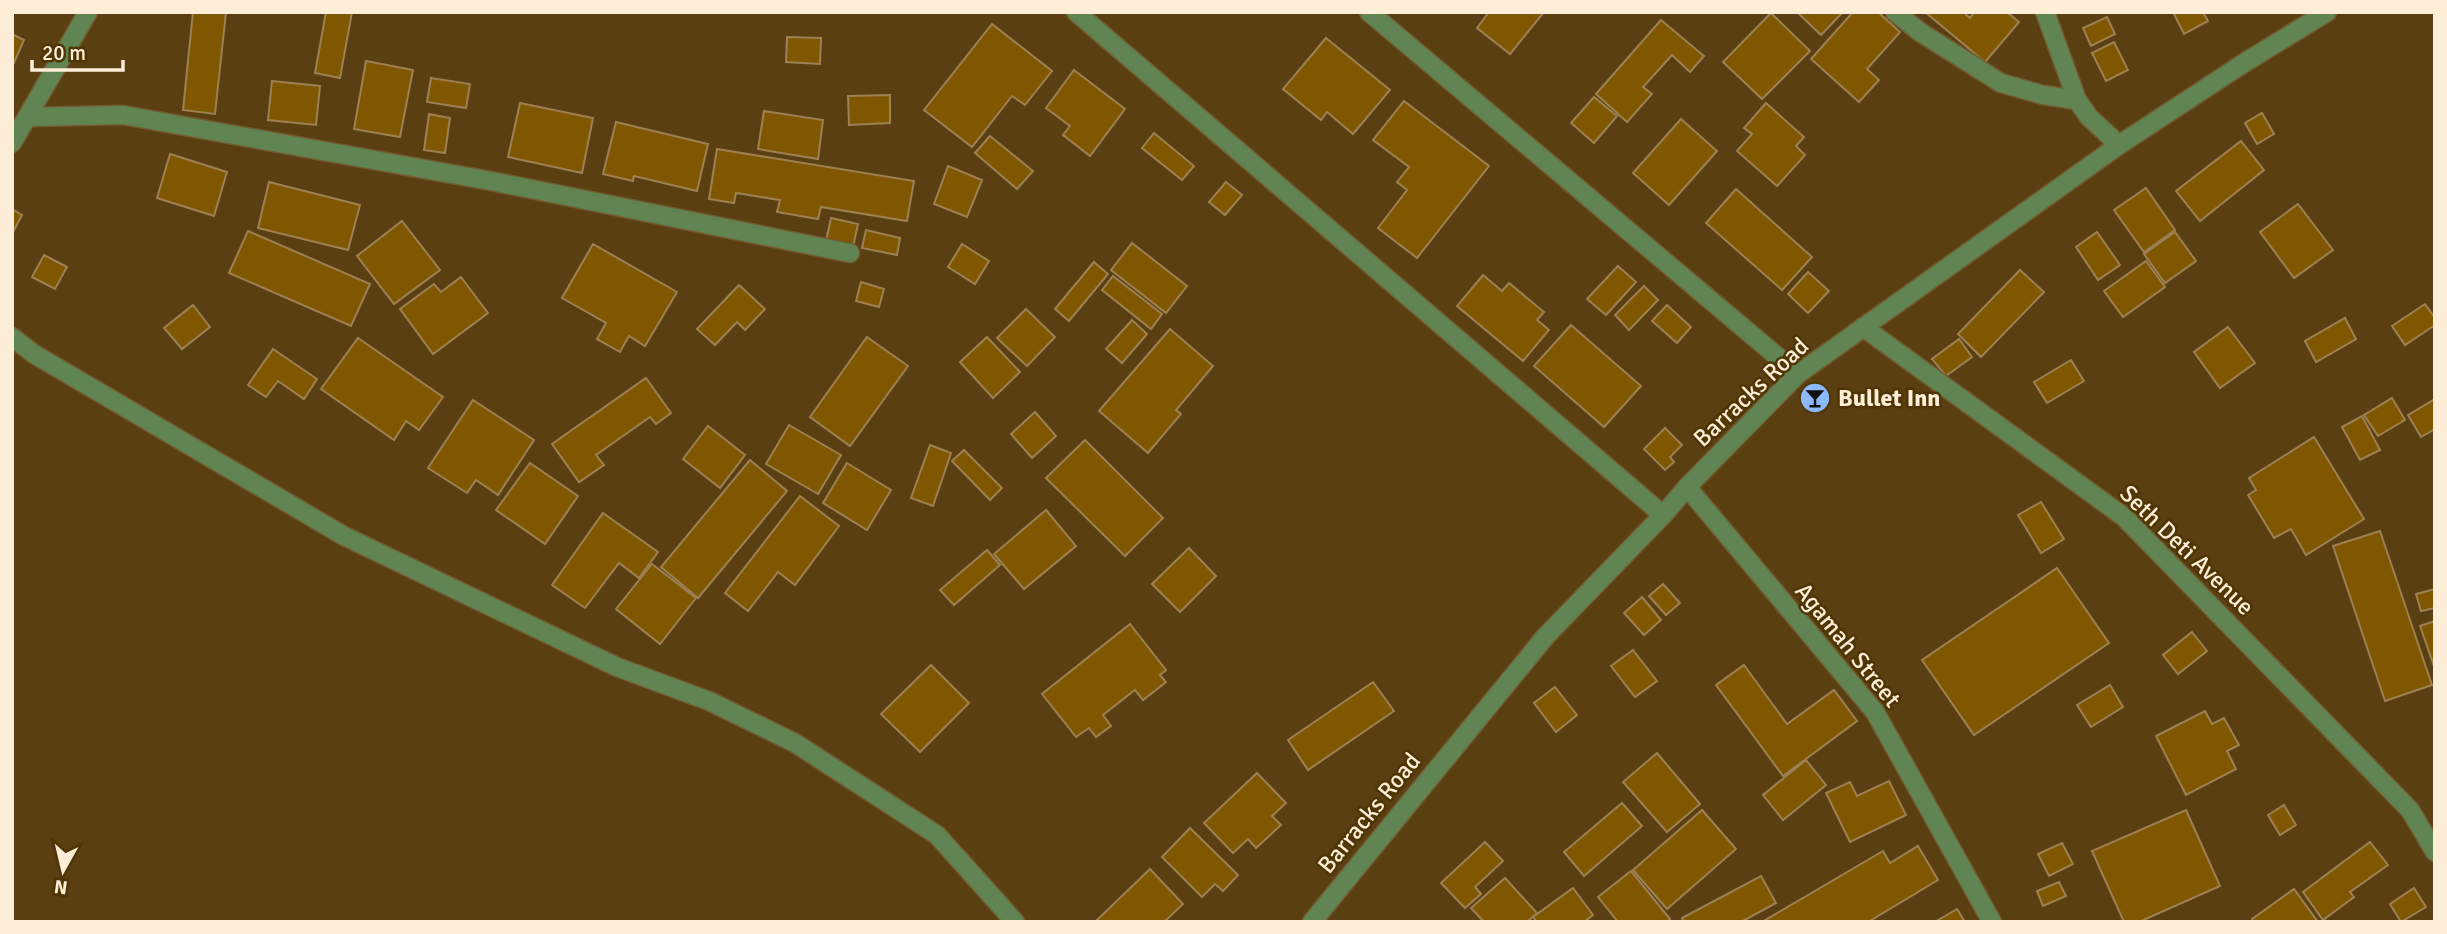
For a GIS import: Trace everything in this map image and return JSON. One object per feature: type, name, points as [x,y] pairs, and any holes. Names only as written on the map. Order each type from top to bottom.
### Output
[{"type":"street","points":[[12,143],[88,12]]},
{"type":"street","points":[[1076,12],[1663,514]]},
{"type":"street","points":[[1369,12],[1798,374]]},
{"type":"street","points":[[1895,12],[1920,32],[2001,83],[2043,95],[2077,100]]},
{"type":"street","points":[[2045,12],[2077,100],[2089,117],[2119,145]]},
{"type":"street","name":"Barracks Road","points":[[1312,922],[1545,637],[1798,374],[2119,145],[2327,12]]},
{"type":"street","points":[[28,117],[123,116],[491,181],[850,253]]},
{"type":"street","name":"Seth Deti Avenue","points":[[1864,327],[2124,517],[2410,810],[2435,852]]},
{"type":"street","points":[[12,337],[34,354],[344,536],[617,667],[709,701],[795,743],[937,835],[1015,922]]},
{"type":"street","name":"Agamah Street","points":[[1687,487],[1875,712],[1992,922]]},
{"type":"building","points":[[193,12],[226,12],[215,114],[183,110]]},
{"type":"building","points":[[326,12],[352,12],[340,78],[315,73]]},
{"type":"building","points":[[1489,12],[1544,12],[1510,54],[1477,28]]},
{"type":"building","points":[[1797,12],[1843,12],[1821,35]]},
{"type":"building","points":[[1853,12],[1878,12],[1900,32],[1867,69],[1879,80],[1859,102],[1811,59]]},
{"type":"building","points":[[1925,12],[1963,12],[1970,18],[1974,12],[2007,12],[2019,22],[1985,62]]},
{"type":"building","points":[[2173,12],[2203,12],[2208,21],[2184,34]]},
{"type":"building","points":[[1771,13],[1810,51],[1762,99],[1723,62]]},
{"type":"building","points":[[2107,17],[2115,34],[2091,46],[2083,28]]},
{"type":"building","points":[[1661,20],[1704,56],[1690,72],[1672,55],[1643,87],[1652,94],[1627,122],[1596,94]]},
{"type":"building","points":[[992,24],[1052,71],[1025,105],[1012,96],[972,147],[924,110]]},
{"type":"building","points":[[12,34],[24,40],[14,63],[12,62]]},
{"type":"building","points":[[787,37],[821,38],[820,64],[786,62]]},
{"type":"building","points":[[1326,38],[1390,90],[1353,134],[1327,112],[1321,120],[1283,89]]},
{"type":"building","points":[[2114,42],[2128,70],[2106,81],[2092,53]]},
{"type":"building","points":[[366,61],[413,70],[400,137],[354,129]]},
{"type":"building","points":[[1074,70],[1125,109],[1090,156],[1063,135],[1070,126],[1046,108]]},
{"type":"building","points":[[431,78],[470,84],[466,108],[427,102]]},
{"type":"building","points":[[272,81],[320,86],[316,125],[268,120]]},
{"type":"building","points":[[890,95],[890,123],[849,125],[848,96]]},
{"type":"building","points":[[1594,97],[1617,116],[1594,143],[1571,123]]},
{"type":"building","points":[[1404,101],[1489,166],[1417,258],[1378,228],[1407,190],[1397,182],[1409,167],[1373,140]]},
{"type":"building","points":[[520,103],[593,118],[582,173],[508,157]]},
{"type":"building","points":[[1766,103],[1804,137],[1796,146],[1805,155],[1777,186],[1737,151],[1752,134],[1744,128]]},
{"type":"building","points":[[764,111],[823,120],[818,159],[758,149]]},
{"type":"building","points":[[2262,113],[2274,134],[2257,144],[2245,123]]},
{"type":"building","points":[[429,114],[450,118],[445,153],[424,150]]},
{"type":"building","points":[[1681,119],[1717,151],[1669,205],[1633,173]]},
{"type":"building","points":[[616,122],[708,144],[697,191],[634,176],[633,181],[603,174]]},
{"type":"building","points":[[1154,133],[1194,166],[1182,180],[1142,148]]},
{"type":"building","points":[[990,136],[1033,171],[1017,189],[975,153]]},
{"type":"building","points":[[2241,141],[2264,170],[2200,221],[2176,191]]},
{"type":"building","points":[[717,149],[914,181],[907,221],[821,207],[818,219],[777,212],[780,200],[736,193],[734,203],[709,199]]},
{"type":"building","points":[[170,154],[227,172],[214,216],[157,198]]},
{"type":"building","points":[[948,166],[982,180],[967,217],[934,204]]},
{"type":"building","points":[[269,182],[360,205],[348,250],[258,228]]},
{"type":"building","points":[[1226,182],[1242,195],[1225,215],[1209,202]]},
{"type":"building","points":[[2146,188],[2175,230],[2144,252],[2114,210]]},
{"type":"building","points":[[1736,189],[1812,257],[1782,290],[1706,223]]},
{"type":"building","points":[[2298,204],[2333,250],[2294,278],[2260,232]]},
{"type":"building","points":[[12,209],[22,215],[12,234]]},
{"type":"building","points":[[831,218],[858,224],[853,247],[826,241]]},
{"type":"building","points":[[402,221],[440,270],[394,304],[357,256]]},
{"type":"building","points":[[866,230],[900,238],[897,255],[862,248]]},
{"type":"building","points":[[248,231],[370,284],[351,326],[229,273]]},
{"type":"building","points":[[2097,232],[2120,265],[2098,280],[2076,247]]},
{"type":"building","points":[[2175,232],[2196,261],[2165,283],[2144,254]]},
{"type":"building","points":[[1132,243],[1187,286],[1166,313],[1111,270]]},
{"type":"building","points":[[593,244],[677,292],[645,346],[629,336],[620,352],[597,339],[606,323],[562,298]]},
{"type":"building","points":[[962,244],[989,261],[975,284],[948,267]]},
{"type":"building","points":[[44,255],[67,267],[55,289],[32,277]]},
{"type":"building","points":[[2146,261],[2165,287],[2123,317],[2104,291]]},
{"type":"building","points":[[1094,262],[1108,274],[1069,321],[1055,309]]},
{"type":"building","points":[[1618,266],[1636,282],[1606,315],[1587,299]]},
{"type":"building","points":[[2020,270],[2044,292],[1981,357],[1958,334]]},
{"type":"building","points":[[1808,272],[1829,291],[1808,313],[1788,294]]},
{"type":"building","points":[[1483,275],[1502,291],[1509,283],[1544,312],[1537,320],[1549,330],[1523,361],[1457,306]]},
{"type":"building","points":[[1113,276],[1162,314],[1151,329],[1102,290]]},
{"type":"building","points":[[461,277],[488,313],[433,354],[400,309],[434,284],[441,292]]},
{"type":"building","points":[[861,282],[884,289],[879,307],[856,301]]},
{"type":"building","points":[[739,285],[765,309],[745,330],[737,322],[715,345],[697,329]]},
{"type":"building","points":[[1644,286],[1658,300],[1629,330],[1615,315]]},
{"type":"building","points":[[2425,304],[2435,318],[2435,325],[2405,345],[2392,326]]},
{"type":"building","points":[[193,305],[210,327],[182,349],[164,328]]},
{"type":"building","points":[[1667,305],[1691,327],[1677,343],[1652,321]]},
{"type":"building","points":[[1026,309],[1055,337],[1027,366],[997,338]]},
{"type":"building","points":[[2345,318],[2356,339],[2316,362],[2305,341]]},
{"type":"building","points":[[1132,320],[1147,334],[1122,363],[1106,349]]},
{"type":"building","points":[[1571,325],[1641,386],[1604,427],[1534,366]]},
{"type":"building","points":[[2228,327],[2255,363],[2220,388],[2194,352]]},
{"type":"building","points":[[1170,329],[1213,366],[1176,410],[1181,414],[1148,453],[1099,411]]},
{"type":"building","points":[[867,337],[908,366],[850,446],[810,417]]},
{"type":"building","points":[[987,337],[1020,372],[993,398],[960,362]]},
{"type":"building","points":[[358,338],[443,397],[419,430],[406,421],[394,440],[321,389]]},
{"type":"building","points":[[1959,339],[1972,357],[1946,376],[1932,359]]},
{"type":"building","points":[[273,349],[317,379],[304,399],[278,381],[266,397],[248,385]]},
{"type":"building","points":[[2071,360],[2084,381],[2047,403],[2034,382]]},
{"type":"building","points":[[646,378],[671,413],[656,424],[650,417],[596,455],[604,465],[579,482],[552,444]]},
{"type":"building","points":[[2392,398],[2405,420],[2378,436],[2364,415]]},
{"type":"building","points":[[2435,399],[2435,429],[2421,437],[2408,415]]},
{"type":"building","points":[[473,400],[534,440],[498,495],[476,480],[467,493],[428,468]]},
{"type":"building","points":[[1035,412],[1056,436],[1032,458],[1011,434]]},
{"type":"building","points":[[2362,416],[2380,450],[2360,460],[2342,427]]},
{"type":"building","points":[[789,425],[841,455],[818,494],[766,464]]},
{"type":"building","points":[[708,426],[745,455],[720,488],[683,459]]},
{"type":"building","points":[[1665,428],[1682,445],[1670,457],[1674,462],[1665,470],[1644,449]]},
{"type":"building","points":[[2314,437],[2364,519],[2306,555],[2291,529],[2274,538],[2248,495],[2256,490],[2249,478]]},
{"type":"building","points":[[1085,440],[1163,518],[1125,556],[1046,478]]},
{"type":"building","points":[[930,445],[951,453],[933,506],[911,498]]},
{"type":"building","points":[[964,450],[1002,488],[990,500],[952,461]]},
{"type":"building","points":[[750,460],[787,491],[698,598],[661,567]]},
{"type":"building","points":[[530,463],[578,496],[545,544],[496,510]]},
{"type":"building","points":[[847,463],[891,490],[867,530],[823,503]]},
{"type":"building","points":[[800,496],[839,526],[795,585],[778,572],[748,611],[725,593]]},
{"type":"building","points":[[2041,502],[2064,539],[2041,553],[2018,515]]},
{"type":"building","points":[[1046,510],[1076,546],[1024,589],[994,554]]},
{"type":"building","points":[[603,513],[658,552],[639,578],[619,563],[585,608],[552,585]]},
{"type":"building","points":[[2380,531],[2432,685],[2385,701],[2333,546]]},
{"type":"building","points":[[1189,548],[1216,576],[1180,612],[1152,584]]},
{"type":"building","points":[[987,550],[1000,565],[954,605],[940,590]]},
{"type":"building","points":[[652,564],[696,598],[660,644],[616,609]]},
{"type":"building","points":[[2057,568],[2109,643],[1974,735],[1922,660]]},
{"type":"building","points":[[1663,584],[1680,603],[1666,615],[1649,596]]},
{"type":"building","points":[[2435,589],[2435,608],[2421,611],[2416,594]]},
{"type":"building","points":[[1642,597],[1661,620],[1644,635],[1624,613]]},
{"type":"building","points":[[2435,621],[2435,669],[2420,626]]},
{"type":"building","points":[[1130,624],[1166,670],[1160,675],[1166,682],[1143,700],[1135,690],[1103,715],[1111,726],[1096,737],[1089,728],[1076,737],[1042,694]]},
{"type":"building","points":[[2192,632],[2207,651],[2178,674],[2163,655]]},
{"type":"building","points":[[1633,650],[1657,681],[1635,697],[1611,666]]},
{"type":"building","points":[[931,665],[969,703],[920,752],[881,714]]},
{"type":"building","points":[[1744,665],[1787,724],[1834,690],[1857,721],[1783,776],[1716,685]]},
{"type":"building","points":[[1373,682],[1394,711],[1308,770],[1288,740]]},
{"type":"building","points":[[2110,685],[2123,707],[2091,727],[2077,705]]},
{"type":"building","points":[[1555,687],[1577,715],[1556,732],[1534,703]]},
{"type":"building","points":[[2205,711],[2212,724],[2224,718],[2239,745],[2227,751],[2236,769],[2186,795],[2156,736]]},
{"type":"building","points":[[1657,753],[1700,804],[1667,832],[1623,782]]},
{"type":"building","points":[[1806,760],[1826,785],[1783,820],[1763,795]]},
{"type":"building","points":[[1257,773],[1286,803],[1272,816],[1281,825],[1256,848],[1248,839],[1233,853],[1204,823]]},
{"type":"building","points":[[1889,781],[1906,815],[1850,842],[1826,793],[1850,782],[1857,796]]},
{"type":"building","points":[[1622,803],[1642,826],[1584,876],[1564,852]]},
{"type":"building","points":[[2284,805],[2296,825],[2280,835],[2268,815]]},
{"type":"building","points":[[1702,810],[1736,849],[1667,909],[1633,870]]},
{"type":"building","points":[[2186,810],[2220,886],[2139,922],[2124,922],[2092,851]]},
{"type":"building","points":[[1190,828],[1238,875],[1223,891],[1215,884],[1202,897],[1162,857]]},
{"type":"building","points":[[1485,842],[1503,861],[1475,887],[1481,894],[1465,908],[1441,883]]},
{"type":"building","points":[[2370,842],[2388,865],[2350,892],[2354,897],[2323,920],[2303,892]]},
{"type":"building","points":[[2062,843],[2073,864],[2049,876],[2038,854]]},
{"type":"building","points":[[1918,846],[1938,880],[1868,922],[1762,922],[1883,851],[1890,863]]},
{"type":"building","points":[[1150,869],[1183,904],[1164,922],[1095,922]]},
{"type":"building","points":[[1631,871],[1670,919],[1667,922],[1618,922],[1598,897]]},
{"type":"building","points":[[1761,876],[1776,903],[1741,922],[1684,922],[1682,918]]},
{"type":"building","points":[[1505,878],[1537,913],[1527,922],[1484,922],[1471,908]]},
{"type":"building","points":[[2059,882],[2066,896],[2043,906],[2037,891]]},
{"type":"building","points":[[1573,888],[1593,915],[1584,922],[1537,922],[1533,917]]},
{"type":"building","points":[[2414,888],[2426,907],[2401,922],[2390,904]]},
{"type":"building","points":[[2294,889],[2318,922],[2254,922],[2252,919]]},
{"type":"building","points":[[1957,909],[1965,922],[1935,922]]},
{"type":"place","name":"Bullet Inn","points":[[1815,398]]}]
